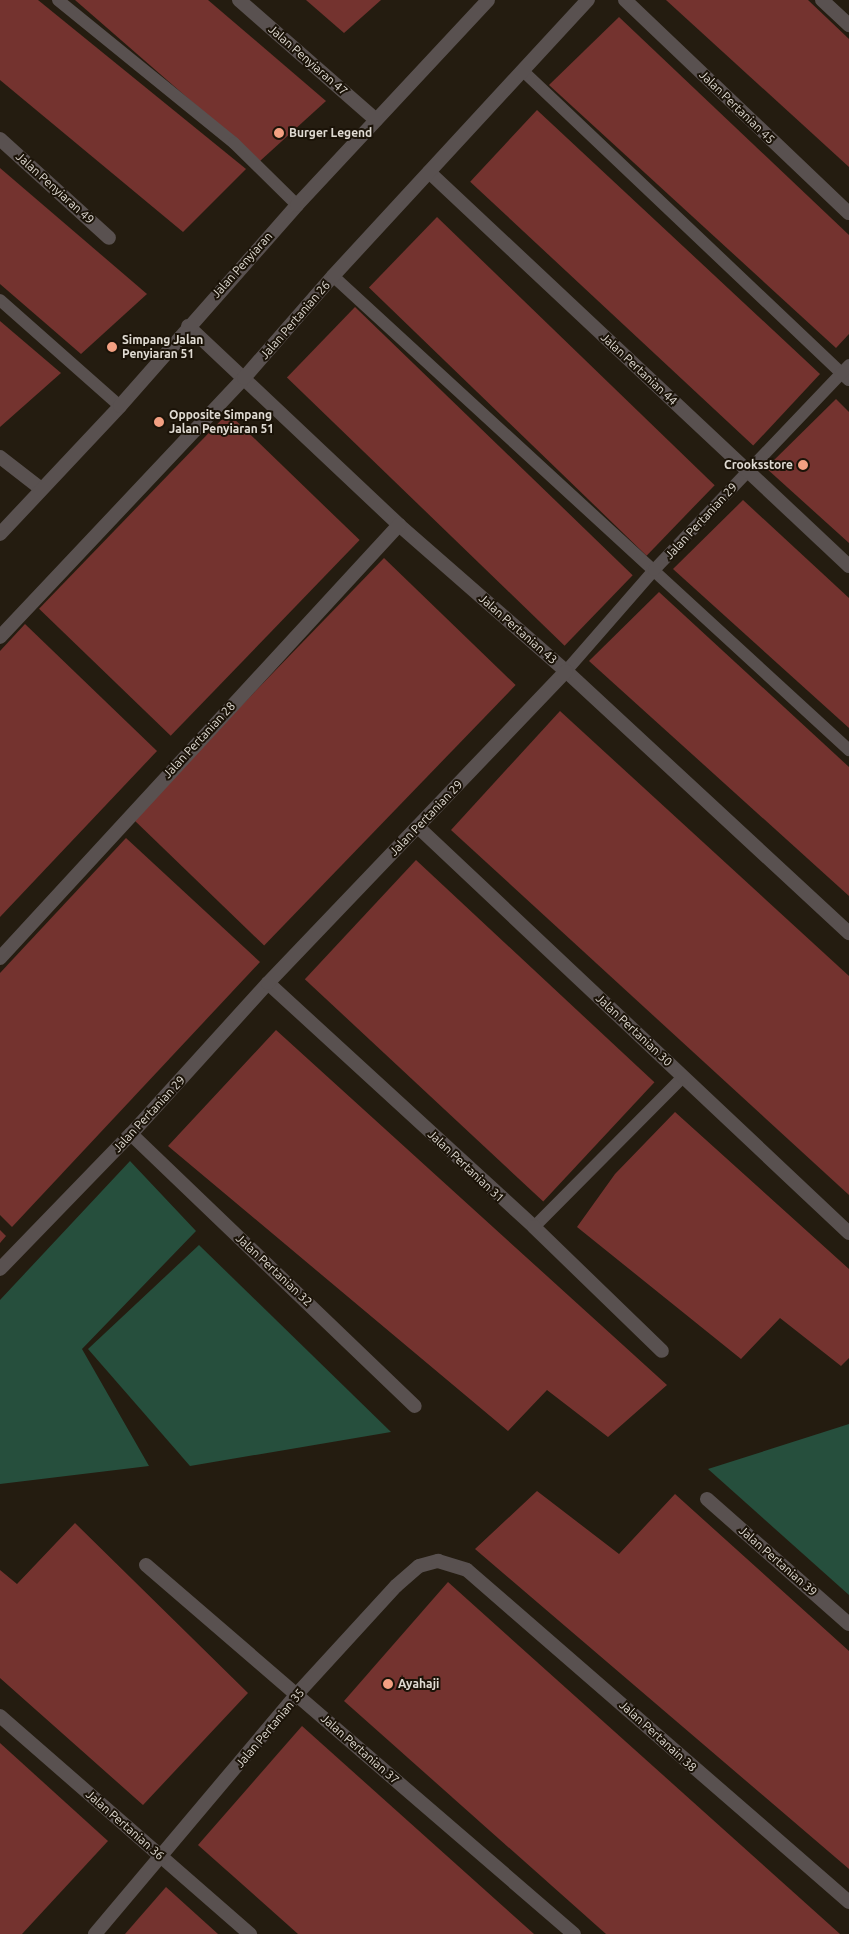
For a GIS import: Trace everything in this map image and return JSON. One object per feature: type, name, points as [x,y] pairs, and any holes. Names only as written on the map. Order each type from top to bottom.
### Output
[{"type":"street","name":"Jalan Penyiaran 47","points":[[240,0],[376,120]]},
{"type":"street","name":"Jalan Penyiaran","points":[[0,534],[40,488],[120,406],[188,326],[296,205],[488,0]]},
{"type":"street","name":"Jalan Pertanian 26","points":[[0,636],[244,378],[333,276],[588,0]]},
{"type":"street","name":"Jalan Pertanian 45","points":[[625,0],[849,214]]},
{"type":"street","points":[[822,0],[849,25]]},
{"type":"street","name":"Jalan Penyiaran 49","points":[[0,138],[110,238]]},
{"type":"street","name":"Jalan Pertanian 44","points":[[429,172],[849,566]]},
{"type":"street","name":"Jalan Pertanian 43","points":[[188,326],[399,524],[566,671],[849,933]]},
{"type":"street","points":[[0,457],[40,488]]},
{"type":"street","name":"Jalan Pertanian 28","points":[[0,958],[399,524]]},
{"type":"street","name":"Jalan Pertanian 29","points":[[0,1269],[131,1134],[268,983],[566,671]]},
{"type":"street","name":"Jalan Pertanian 30","points":[[418,827],[849,1233]]},
{"type":"street","name":"Jalan Pertanian 31","points":[[268,983],[534,1228],[662,1350]]},
{"type":"street","name":"Jalan Pertanian 32","points":[[131,1134],[415,1406]]},
{"type":"street","name":"Jalan Pertanian 39","points":[[707,1499],[849,1624]]},
{"type":"street","name":"Jalan Pertanian 35","points":[[95,1934],[162,1858],[297,1694],[396,1586],[419,1566],[438,1562],[467,1570]]},
{"type":"street","name":"Jalan Pertanian 37","points":[[146,1564],[574,1934]]},
{"type":"street","name":"Jalan Pertanain 38","points":[[467,1570],[849,1902]]},
{"type":"street","name":"Jalan Pertanian 36","points":[[0,1716],[250,1934]]},
{"type":"lane","points":[[58,0],[234,143],[296,205]]},
{"type":"lane","points":[[523,71],[846,372]]},
{"type":"lane","points":[[333,276],[849,750]]},
{"type":"lane","points":[[0,300],[120,406]]},
{"type":"lane","name":"Jalan Pertanian 29","points":[[566,671],[654,570],[846,372]]},
{"type":"lane","points":[[534,1228],[683,1077]]},
{"type":"green space","points":[[130,1161],[196,1231],[82,1349],[149,1466],[0,1484],[0,1300]]},
{"type":"green space","points":[[199,1245],[391,1432],[190,1466],[88,1349]]},
{"type":"green space","points":[[849,1424],[849,1595],[708,1469]]},
{"type":"building","points":[[0,0],[38,0],[246,169],[183,232],[0,80]]},
{"type":"building","points":[[75,0],[208,0],[326,101],[260,161]]},
{"type":"building","points":[[306,0],[381,0],[344,33]]},
{"type":"building","points":[[666,0],[808,0],[849,39],[849,167]]},
{"type":"building","points":[[619,17],[849,235],[849,334],[836,348],[549,85]]},
{"type":"building","points":[[537,110],[820,374],[753,446],[470,182]]},
{"type":"building","points":[[0,168],[147,294],[81,354],[0,284]]},
{"type":"building","points":[[437,217],[715,485],[647,556],[369,287]]},
{"type":"building","points":[[355,307],[633,575],[565,646],[287,377]]},
{"type":"building","points":[[0,321],[61,373],[0,427]]},
{"type":"building","points":[[836,399],[849,412],[849,543],[766,468]]},
{"type":"building","points":[[228,413],[360,540],[171,736],[39,609]]},
{"type":"building","points":[[743,500],[849,598],[849,728],[673,569]]},
{"type":"building","points":[[384,558],[516,685],[264,946],[133,818]]},
{"type":"building","points":[[659,592],[849,767],[849,896],[589,661]]},
{"type":"building","points":[[25,624],[157,751],[0,917],[0,651]]},
{"type":"building","points":[[560,711],[849,976],[849,1195],[451,830]]},
{"type":"building","points":[[126,838],[260,962],[12,1227],[0,1215],[0,973]]},
{"type":"building","points":[[416,860],[654,1082],[543,1202],[305,979]]},
{"type":"building","points":[[276,1030],[667,1385],[608,1437],[547,1390],[508,1431],[168,1146]]},
{"type":"building","points":[[675,1112],[849,1269],[849,1358],[841,1366],[780,1318],[741,1359],[577,1227],[615,1174]]},
{"type":"building","points":[[0,1230],[6,1236],[0,1243]]},
{"type":"building","points":[[537,1491],[619,1554],[675,1494],[849,1651],[849,1869],[475,1549]]},
{"type":"building","points":[[75,1523],[248,1693],[143,1805],[0,1678],[0,1570],[17,1584]]},
{"type":"building","points":[[448,1582],[840,1934],[606,1934],[344,1701]]},
{"type":"building","points":[[302,1726],[534,1934],[298,1934],[198,1845]]},
{"type":"building","points":[[0,1743],[108,1841],[22,1934],[0,1934]]},
{"type":"building","points":[[166,1887],[218,1934],[125,1934]]},
{"type":"place","name":"Burger Legend","points":[[279,133]]},
{"type":"place","name":"Simpang Jalan Penyiaran 51","points":[[112,347]]},
{"type":"place","name":"Opposite Simpang Jalan Penyiaran 51","points":[[159,422]]},
{"type":"place","name":"Crooksstore","points":[[803,465]]},
{"type":"place","name":"Ayahaji","points":[[388,1684]]}]
